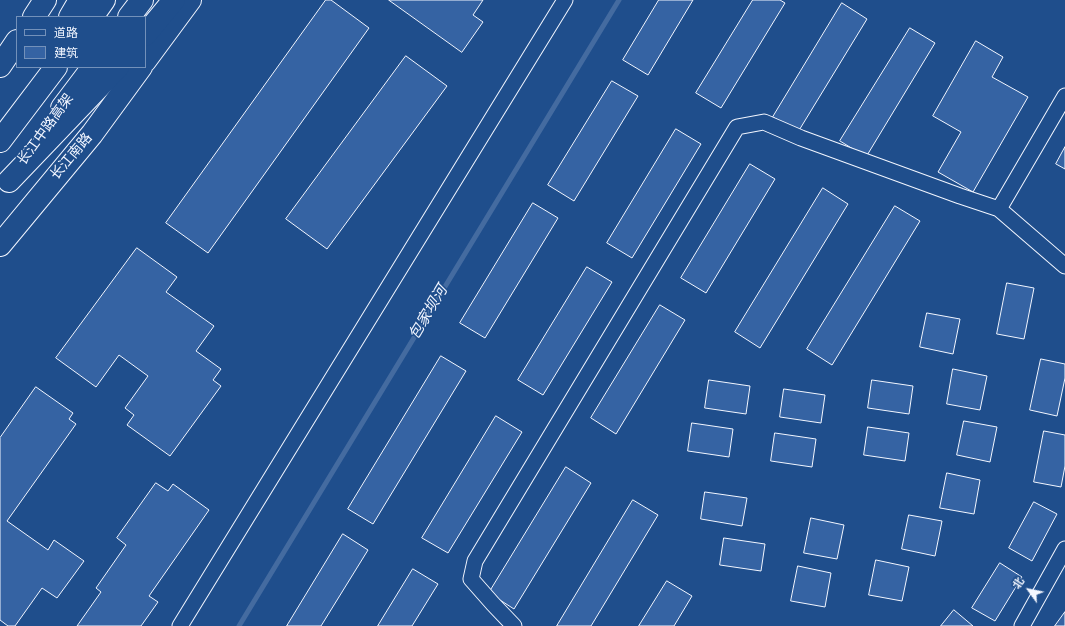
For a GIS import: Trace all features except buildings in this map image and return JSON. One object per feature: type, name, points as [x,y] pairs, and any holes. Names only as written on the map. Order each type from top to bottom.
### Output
[{"type":"main road","points":[[35,16],[45,0]]},
{"type":"main road","points":[[71,16],[80,0]]},
{"type":"main road","points":[[93,16],[104,0]]},
{"type":"main road","points":[[130,16],[142,0]]},
{"type":"main road","points":[[146,34],[174,0]]},
{"type":"main road","points":[[146,60],[190,0]]},
{"type":"main road","points":[[0,66],[16,42]]},
{"type":"main road","points":[[0,134],[39,68]]},
{"type":"main road","name":"长江中路高架","points":[[0,141],[55,68]]},
{"type":"main road","name":"长江中路高架","points":[[4,187],[92,68]]},
{"type":"main road","points":[[4,187],[117,68]]},
{"type":"main road","name":"长江南路","points":[[0,245],[92,134],[140,68]]},
{"type":"street","points":[[180,626],[565,0]]},
{"type":"street","points":[[999,209],[1065,96]]},
{"type":"street","points":[[514,626],[471,579],[475,561],[738,127],[764,122],[801,138],[999,209],[1065,266]]},
{"type":"street","points":[[1022,626],[1065,549]]},
{"type":"waterway","name":"包家坝河","points":[[239,626],[619,0]]}]
